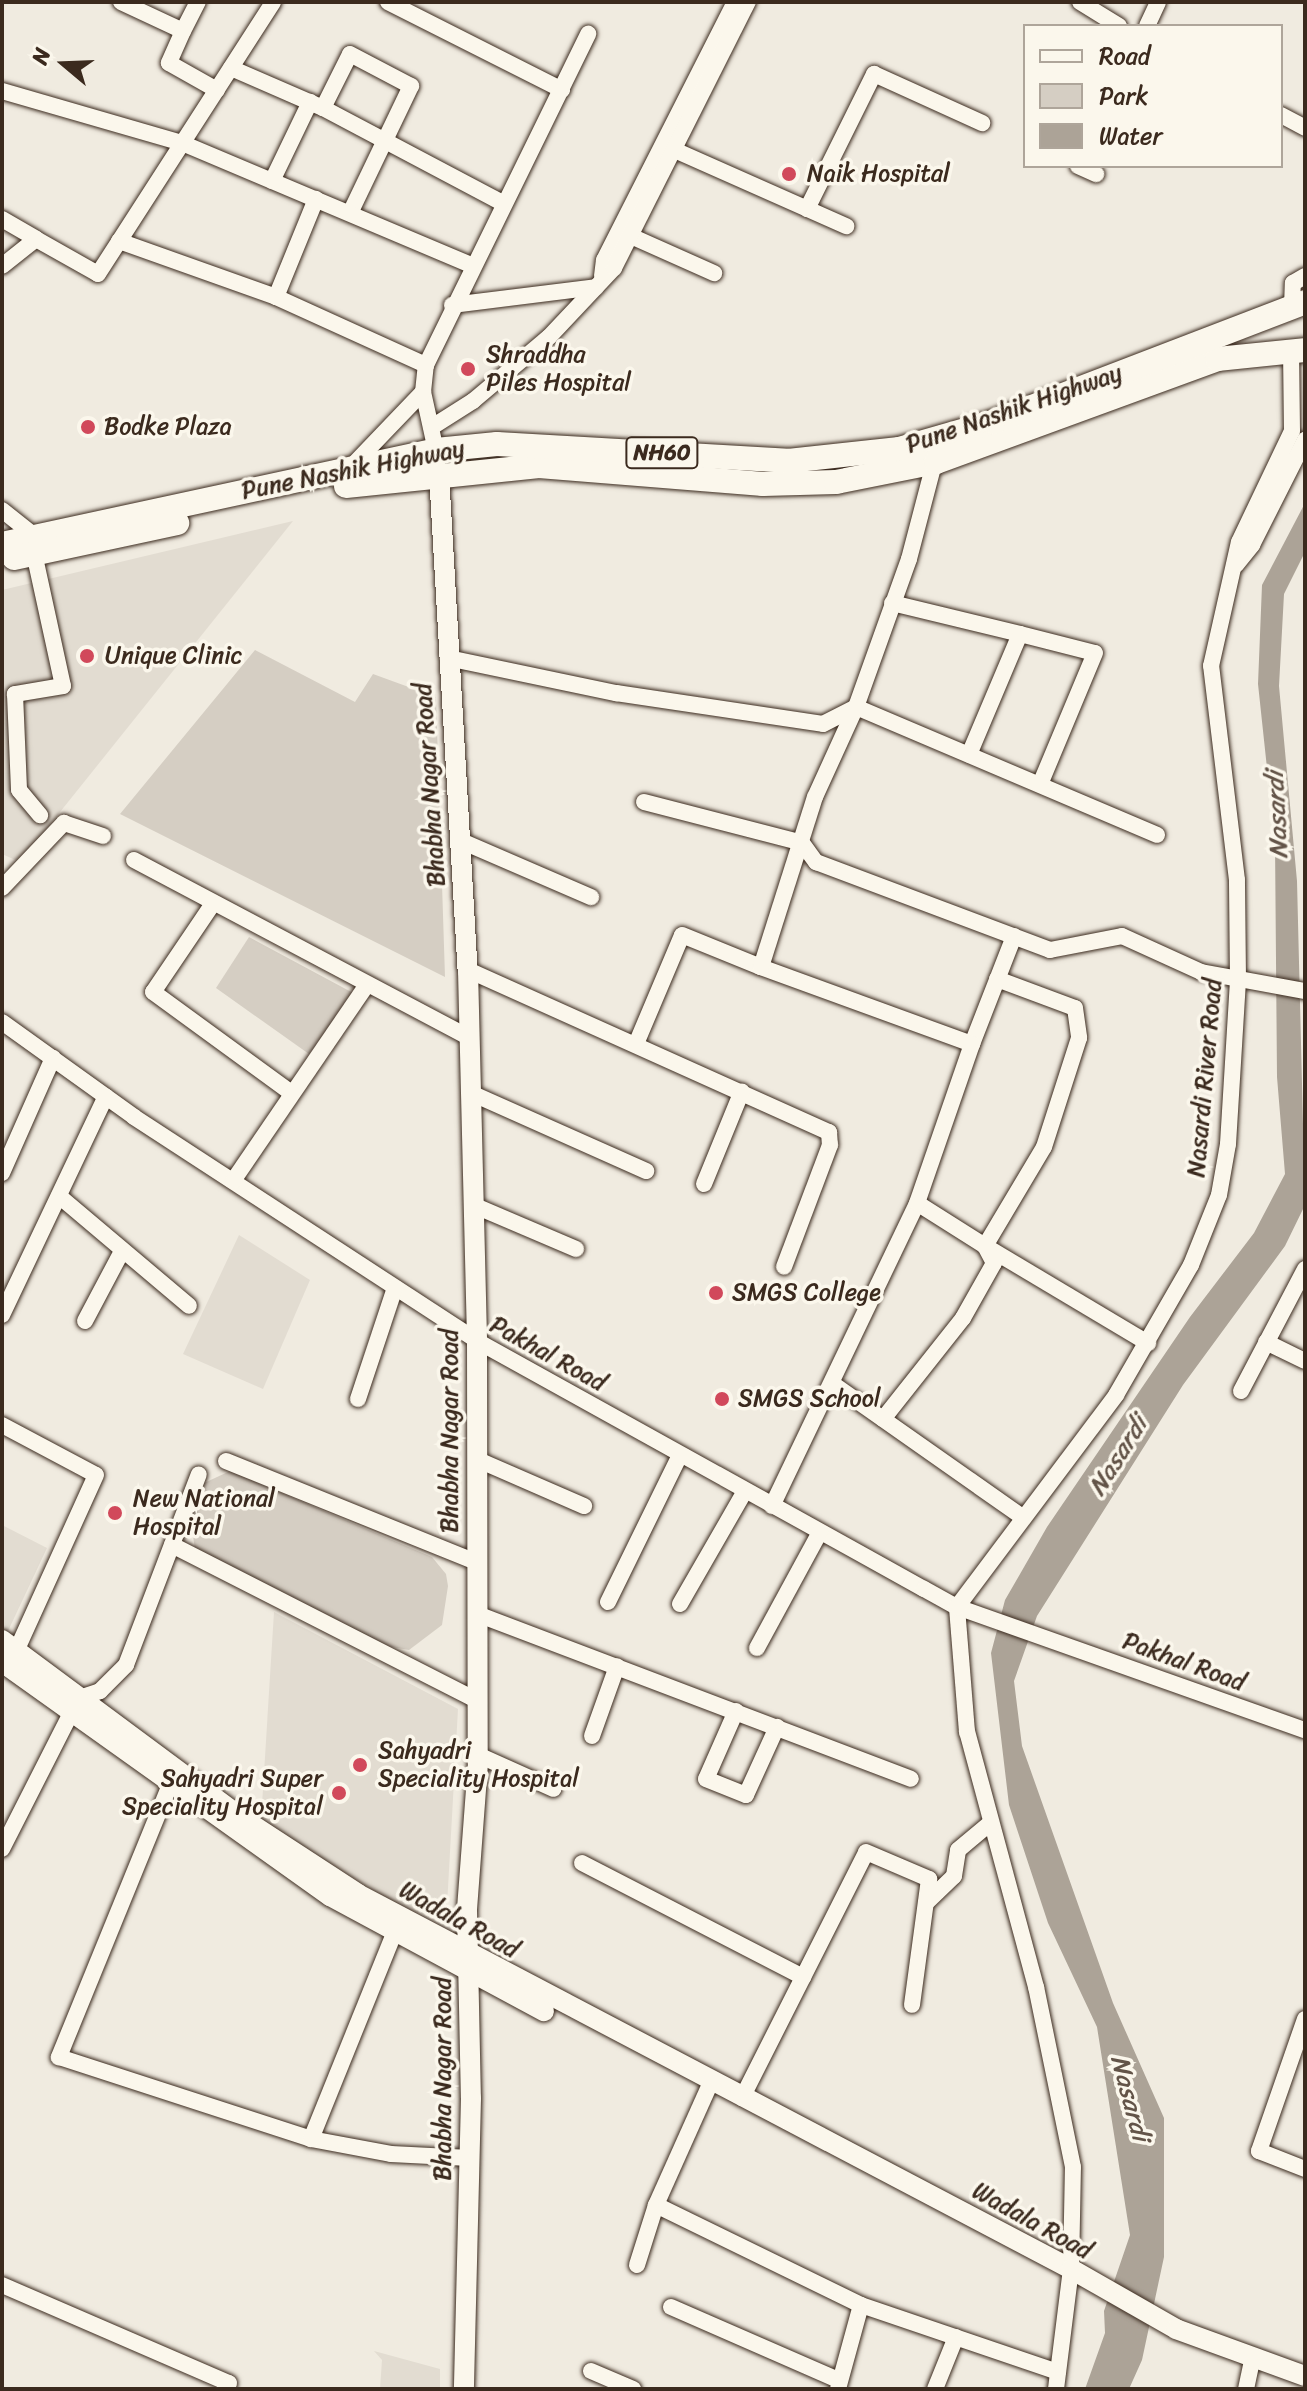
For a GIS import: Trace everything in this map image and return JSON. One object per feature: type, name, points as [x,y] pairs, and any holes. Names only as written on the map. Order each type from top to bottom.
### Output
[{"type":"highway","name":"Pune Nashik Highway","points":[[936,450],[1298,305]]},
{"type":"highway","name":"NH60","points":[[2,560],[35,545],[374,480],[436,450],[539,466],[763,484],[836,482],[1194,366],[1298,350]]},
{"type":"highway","name":"Pune Nashik Highway","points":[[2,544],[35,545],[436,450]]},
{"type":"main road","name":"Bhabha Nagar Road","points":[[436,450],[468,970],[477,1341],[476,1754],[469,1964],[470,2158],[464,2389]]},
{"type":"main road","name":"Wadala Road","points":[[7,1650],[297,1874],[394,1934],[469,1964]]},
{"type":"main road","name":"Wadala Road","points":[[173,1777],[469,1964],[1076,2277]]},
{"type":"main road","name":"Wadala Road","points":[[708,2088],[742,2098],[1076,2277]]},
{"type":"main road","points":[[1076,2277],[1176,2329],[1305,2376]]},
{"type":"street","points":[[121,2],[183,31]]},
{"type":"street","points":[[198,2],[169,63],[217,90]]},
{"type":"street","points":[[2,219],[98,274],[273,2]]},
{"type":"street","points":[[388,2],[562,90]]},
{"type":"street","points":[[720,48],[735,2]]},
{"type":"street","points":[[436,450],[473,401],[549,337],[614,268],[633,237],[671,148],[720,48],[748,2]]},
{"type":"street","points":[[1080,2],[1116,24]]},
{"type":"street","points":[[1148,24],[1158,2]]},
{"type":"street","points":[[436,450],[423,392],[426,365],[452,305],[588,34]]},
{"type":"street","points":[[272,181],[350,54],[411,86],[351,211]]},
{"type":"street","points":[[231,68],[385,139],[504,204]]},
{"type":"street","points":[[807,209],[874,74],[982,123]]},
{"type":"street","points":[[2,91],[182,143],[351,211],[473,266]]},
{"type":"street","points":[[1283,116],[1303,121]]},
{"type":"street","points":[[671,148],[846,226]]},
{"type":"street","points":[[599,281],[604,260],[671,148]]},
{"type":"street","points":[[1082,168],[1096,174]]},
{"type":"street","points":[[276,297],[316,199]]},
{"type":"street","points":[[633,237],[714,273]]},
{"type":"street","points":[[2,266],[36,239]]},
{"type":"street","points":[[119,241],[276,297],[426,365]]},
{"type":"street","points":[[1298,305],[1293,283],[1305,276]]},
{"type":"street","points":[[452,305],[599,281]]},
{"type":"street","name":"Nasardi River Road","points":[[965,1610],[1022,1517],[1116,1395],[1148,1343],[1191,1265],[1219,1195],[1247,981],[1211,687],[1213,643],[1239,542],[1292,431],[1298,350]]},
{"type":"street","points":[[350,468],[423,392]]},
{"type":"street","points":[[1230,573],[1252,545],[1305,440]]},
{"type":"street","points":[[761,967],[815,797],[856,707],[892,603],[936,450]]},
{"type":"street","points":[[2,510],[35,545],[63,686],[15,694],[19,790],[40,815]]},
{"type":"street","points":[[892,603],[1095,653],[1041,782]]},
{"type":"street","points":[[969,755],[1020,634]]},
{"type":"street","points":[[448,658],[616,693],[823,724],[856,707]]},
{"type":"street","points":[[856,707],[1041,782],[1157,835]]},
{"type":"street","points":[[644,802],[802,843],[816,862],[1050,950],[1122,936],[1168,960],[1247,981],[1305,991]]},
{"type":"street","points":[[2,888],[64,823],[103,836]]},
{"type":"street","points":[[459,840],[591,897]]},
{"type":"street","points":[[134,860],[212,905],[469,1037]]},
{"type":"street","points":[[212,905],[153,992],[290,1092]]},
{"type":"street","points":[[636,1044],[682,935],[972,1044]]},
{"type":"street","points":[[772,1506],[917,1203],[972,1044],[1014,936]]},
{"type":"street","points":[[468,970],[829,1132],[830,1145],[784,1267]]},
{"type":"street","points":[[985,1246],[1044,1147],[1079,1038],[1075,1008],[997,979]]},
{"type":"street","points":[[233,1181],[290,1092],[366,986]]},
{"type":"street","name":"Pakhal Road","points":[[2,1022],[106,1096],[477,1341],[772,1506],[965,1610],[1305,1730]]},
{"type":"street","points":[[2,1173],[53,1058]]},
{"type":"street","points":[[704,1184],[742,1091]]},
{"type":"street","points":[[471,1093],[646,1171]]},
{"type":"street","points":[[2,1315],[106,1096]]},
{"type":"street","points":[[59,1196],[189,1306]]},
{"type":"street","points":[[917,1203],[1148,1343]]},
{"type":"street","points":[[473,1205],[576,1249]]},
{"type":"street","points":[[883,1419],[963,1318],[994,1263],[985,1246]]},
{"type":"street","points":[[85,1321],[122,1251]]},
{"type":"street","points":[[1241,1391],[1305,1269]]},
{"type":"street","points":[[358,1399],[395,1288]]},
{"type":"street","points":[[1266,1342],[1305,1361]]},
{"type":"street","points":[[833,1384],[1022,1517]]},
{"type":"street","points":[[2,1425],[96,1475],[7,1650]]},
{"type":"street","points":[[608,1602],[680,1455]]},
{"type":"street","points":[[476,1459],[584,1506]]},
{"type":"street","points":[[226,1461],[476,1562]]},
{"type":"street","points":[[2,1849],[77,1704],[100,1691],[126,1665],[199,1474]]},
{"type":"street","points":[[680,1604],[745,1491]]},
{"type":"street","points":[[757,1648],[820,1532]]},
{"type":"street","points":[[172,1545],[476,1700]]},
{"type":"street","points":[[965,1610],[967,1732],[989,1824],[1036,1987],[1073,2167],[1076,2277],[1056,2389]]},
{"type":"street","points":[[477,1614],[911,1779]]},
{"type":"street","points":[[592,1736],[617,1666]]},
{"type":"street","points":[[736,1711],[706,1779],[746,1795],[777,1727]]},
{"type":"street","points":[[476,1754],[554,1789]]},
{"type":"street","points":[[173,1777],[59,2057],[311,2139],[391,2154],[470,2158]]},
{"type":"street","points":[[926,1903],[954,1876],[958,1850],[989,1824]]},
{"type":"street","points":[[742,2098],[866,1852],[929,1879],[912,2005]]},
{"type":"street","points":[[582,1863],[803,1977]]},
{"type":"street","points":[[311,2139],[394,1934]]},
{"type":"street","points":[[1305,2019],[1298,2071],[1259,2151],[1305,2169]]},
{"type":"street","points":[[637,2265],[656,2205],[708,2088]]},
{"type":"street","points":[[656,2205],[861,2305],[1058,2372]]},
{"type":"street","points":[[2,2285],[229,2383],[227,2389]]},
{"type":"street","points":[[671,2307],[839,2385],[861,2305]]},
{"type":"street","points":[[935,2389],[956,2337]]},
{"type":"street","points":[[1246,2389],[1253,2357]]},
{"type":"street","points":[[591,2371],[633,2389]]},
{"type":"shaded area","points":[[293,521],[20,862],[2,854],[2,590]]},
{"type":"shaded area","points":[[239,1235],[310,1280],[263,1389],[183,1354]]},
{"type":"shaded area","points":[[2,1525],[47,1548],[8,1631],[2,1627]]},
{"type":"shaded area","name":"Sahyadri Speciality Hospital","points":[[274,1612],[458,1709],[447,1906],[412,1914],[261,1821]]},
{"type":"shaded area","points":[[374,2351],[440,2369],[440,2389],[380,2389],[382,2360]]},
{"type":"green space","points":[[255,650],[355,702],[373,674],[436,697],[445,977],[120,814]]},
{"type":"green space","points":[[249,937],[355,994],[309,1054],[216,988]]},
{"type":"green space","points":[[230,1471],[432,1557],[446,1574],[448,1586],[442,1625],[409,1650],[386,1646],[195,1549],[190,1517],[202,1484]]},
{"type":"water","name":"Nasardi","points":[[1305,503],[1305,552],[1284,594],[1279,686],[1297,881],[1305,1205],[1285,1246],[1183,1385],[1037,1616],[1014,1681],[1022,1746],[1113,2003],[1164,2118],[1164,2257],[1142,2360],[1129,2389],[1085,2389],[1105,2333],[1104,2311],[1130,2235],[1097,2027],[1048,1923],[1009,1805],[991,1653],[1005,1600],[1047,1527],[1190,1317],[1254,1233],[1285,1174],[1277,1077],[1275,843],[1258,684],[1262,585]]},
{"type":"place","name":"Naik Hospital","points":[[789,174]]},
{"type":"place","name":"Shraddha Piles Hospital","points":[[468,369]]},
{"type":"place","name":"Bodke Plaza","points":[[88,427]]},
{"type":"place","name":"Unique Clinic","points":[[87,656]]},
{"type":"place","name":"SMGS College","points":[[716,1293]]},
{"type":"place","name":"SMGS School","points":[[722,1399]]},
{"type":"place","name":"New National Hospital","points":[[115,1513]]},
{"type":"place","name":"Sahyadri Speciality Hospital","points":[[360,1765]]},
{"type":"place","name":"Sahyadri Super Speciality Hospital","points":[[339,1793]]}]
